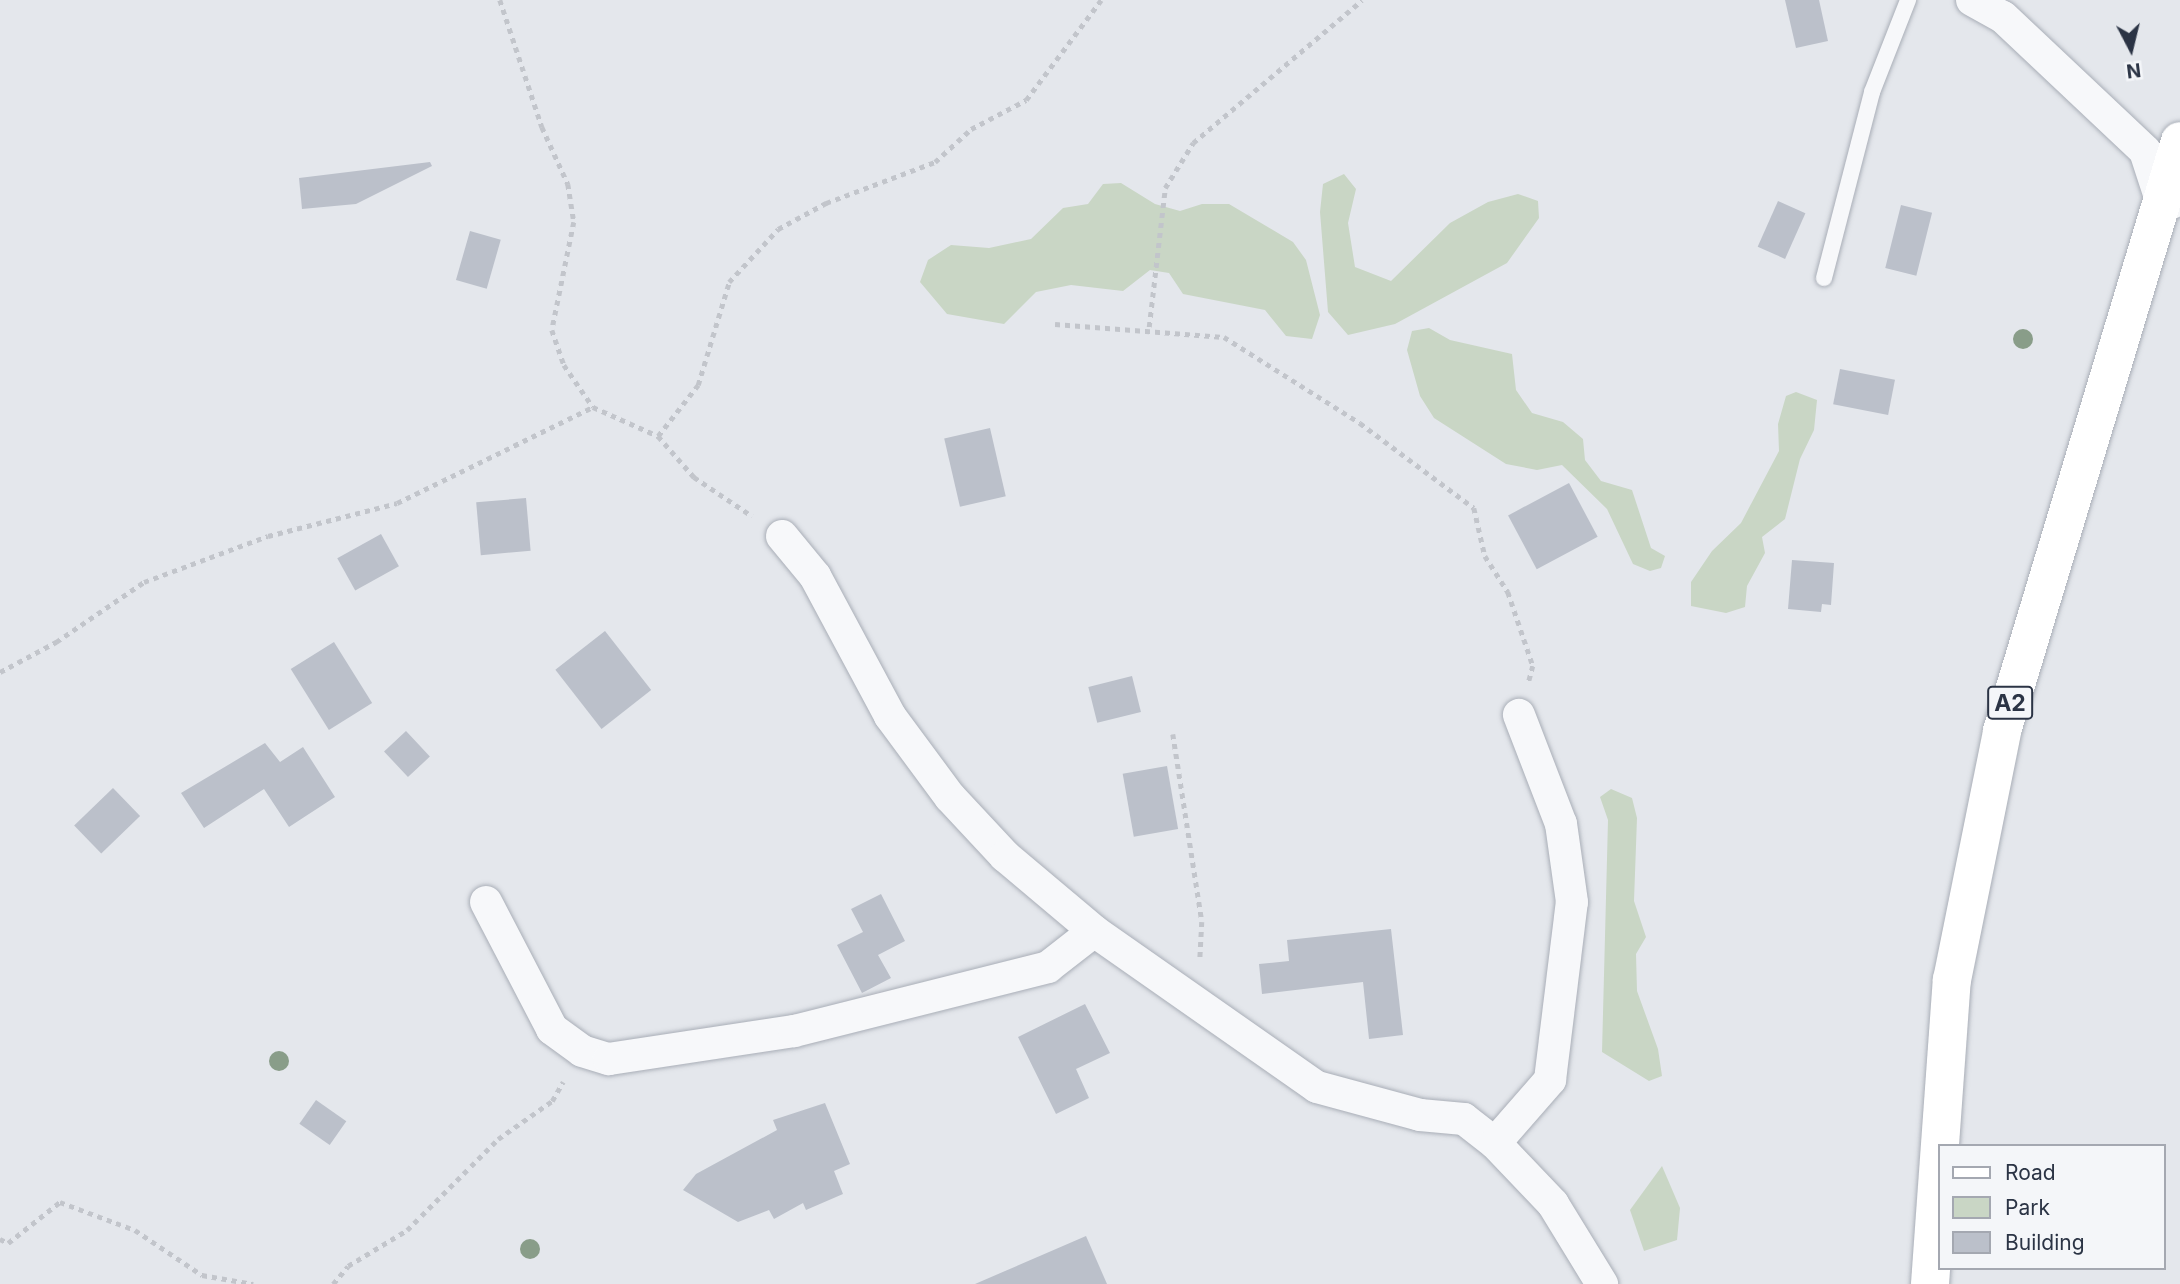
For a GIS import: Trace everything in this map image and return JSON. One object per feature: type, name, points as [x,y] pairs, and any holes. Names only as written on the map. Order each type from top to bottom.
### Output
[{"type":"main road","name":"A2","points":[[1940,1144],[1952,980],[2002,731],[2171,203],[2180,141]]},
{"type":"main road","name":"A2","points":[[1930,1284],[1938,1173]]},
{"type":"street","points":[[1972,0],[2003,17],[2145,151],[2171,203]]},
{"type":"street","points":[[782,536],[815,576],[890,716],[950,797],[1005,856],[1094,931],[1317,1087],[1420,1115],[1464,1119],[1495,1143],[1553,1204],[1602,1284]]},
{"type":"street","points":[[1495,1143],[1550,1080],[1572,902],[1561,824],[1519,715]]},
{"type":"street","points":[[486,902],[552,1029],[582,1051],[609,1059],[794,1031],[1048,967],[1094,931]]},
{"type":"lane","points":[[1824,278],[1872,92],[1908,0]]},
{"type":"path","points":[[500,0],[542,127],[568,184],[574,222],[552,330],[564,365],[593,407],[658,436],[694,477],[782,536]]},
{"type":"path","points":[[658,436],[698,385],[729,282],[778,229],[826,203],[935,162],[971,129],[1026,100],[1101,0]]},
{"type":"path","points":[[1149,327],[1166,188],[1193,143],[1362,0]]},
{"type":"path","points":[[1055,324],[1149,327],[1224,337],[1360,423],[1474,508],[1485,556],[1508,592],[1533,666],[1519,715]]},
{"type":"path","points":[[0,672],[56,642],[144,582],[268,536],[397,503],[593,407]]},
{"type":"path","points":[[1173,734],[1202,922],[1198,1003]]},
{"type":"path","points":[[333,1284],[348,1266],[407,1230],[498,1139],[552,1101],[582,1051]]},
{"type":"path","points":[[0,1239],[8,1243],[60,1202],[135,1230],[202,1275],[253,1284]]},
{"type":"green space","points":[[1344,174],[1356,189],[1348,223],[1355,267],[1391,281],[1450,223],[1488,202],[1518,194],[1538,201],[1539,218],[1507,263],[1395,324],[1348,335],[1328,312],[1320,212],[1323,184]]},
{"type":"green space","points":[[1121,183],[1155,204],[1180,211],[1202,204],[1229,204],[1293,242],[1306,260],[1320,315],[1312,339],[1286,336],[1265,310],[1183,294],[1169,273],[1150,270],[1123,291],[1071,285],[1036,292],[1004,324],[947,314],[920,282],[928,260],[951,245],[989,248],[1031,239],[1063,208],[1088,204],[1103,184]]},
{"type":"green space","points":[[1429,328],[1450,340],[1512,354],[1516,390],[1532,413],[1563,422],[1583,439],[1585,460],[1601,481],[1632,490],[1651,548],[1665,556],[1661,568],[1650,571],[1633,564],[1607,509],[1562,465],[1537,470],[1506,464],[1434,418],[1420,396],[1407,350],[1412,331]]},
{"type":"green space","points":[[1796,392],[1817,400],[1814,430],[1800,459],[1785,519],[1762,537],[1765,553],[1747,586],[1745,607],[1726,613],[1691,606],[1691,582],[1712,551],[1741,523],[1779,451],[1778,424],[1786,396]]},
{"type":"green space","points":[[1611,789],[1632,798],[1637,818],[1634,901],[1646,937],[1636,954],[1637,991],[1658,1049],[1662,1076],[1649,1081],[1602,1052],[1608,820],[1600,797]]},
{"type":"green space","points":[[1662,1166],[1680,1208],[1677,1240],[1644,1251],[1630,1210]]},
{"type":"building","points":[[1785,0],[1819,0],[1828,41],[1796,48]]},
{"type":"building","points":[[430,162],[432,166],[356,204],[302,209],[299,178]]},
{"type":"building","points":[[1778,201],[1805,213],[1785,259],[1758,247]]},
{"type":"building","points":[[1901,205],[1932,213],[1916,276],[1885,268]]},
{"type":"building","points":[[470,231],[501,240],[487,289],[456,280]]},
{"type":"building","points":[[1840,369],[1895,380],[1888,415],[1833,404]]},
{"type":"building","points":[[990,428],[1006,496],[960,507],[944,439]]},
{"type":"building","points":[[1569,483],[1598,537],[1537,569],[1508,515]]},
{"type":"building","points":[[526,498],[531,551],[481,555],[476,502]]},
{"type":"building","points":[[381,534],[399,566],[355,591],[337,558]]},
{"type":"building","points":[[1792,560],[1834,563],[1831,605],[1822,604],[1821,612],[1788,609]]},
{"type":"building","points":[[605,631],[651,690],[602,729],[555,670]]},
{"type":"building","points":[[334,642],[372,703],[329,730],[291,669]]},
{"type":"building","points":[[1132,676],[1141,712],[1097,723],[1088,687]]},
{"type":"building","points":[[406,731],[430,757],[408,777],[384,751]]},
{"type":"building","points":[[265,743],[280,762],[303,747],[335,797],[289,827],[264,789],[204,828],[181,793]]},
{"type":"building","points":[[1167,766],[1178,829],[1134,837],[1123,774]]},
{"type":"building","points":[[113,788],[140,816],[101,854],[74,826]]},
{"type":"building","points":[[881,894],[905,941],[878,955],[891,978],[862,993],[837,945],[863,932],[851,909]]},
{"type":"building","points":[[1391,929],[1403,1035],[1369,1039],[1363,982],[1262,994],[1259,964],[1289,961],[1287,940]]},
{"type":"building","points":[[1085,1004],[1110,1053],[1076,1069],[1089,1098],[1056,1114],[1018,1037]]},
{"type":"building","points":[[316,1100],[346,1121],[330,1145],[299,1124]]},
{"type":"building","points":[[825,1103],[850,1164],[834,1171],[843,1194],[806,1210],[803,1203],[774,1219],[769,1210],[738,1222],[683,1190],[696,1174],[777,1130],[773,1120]]},
{"type":"building","points":[[1086,1236],[1107,1284],[975,1284]]}]
